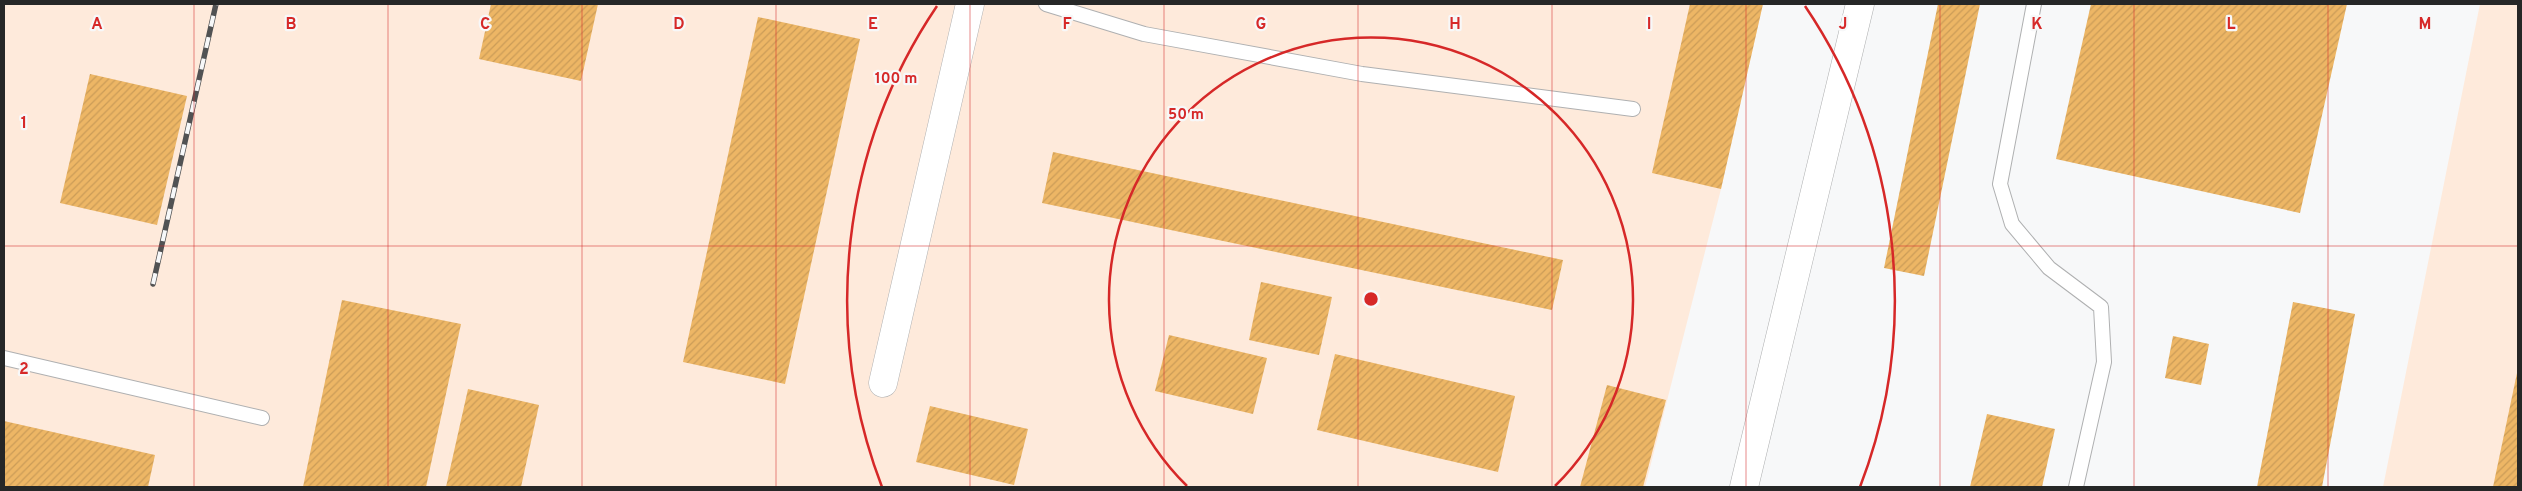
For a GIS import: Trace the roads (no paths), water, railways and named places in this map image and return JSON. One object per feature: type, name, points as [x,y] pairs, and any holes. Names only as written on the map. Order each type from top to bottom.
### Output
[{"type":"street","points":[[883,383],[970,4]]},
{"type":"street","points":[[1744,487],[1860,4]]},
{"type":"lane","points":[[1046,4],[1144,34],[1362,74],[1633,110]]},
{"type":"lane","points":[[2034,4],[2000,184],[2012,224],[2049,268],[2101,307],[2104,362],[2076,487]]},
{"type":"lane","points":[[4,358],[262,418]]},
{"type":"railway","points":[[153,284],[216,4]]}]
